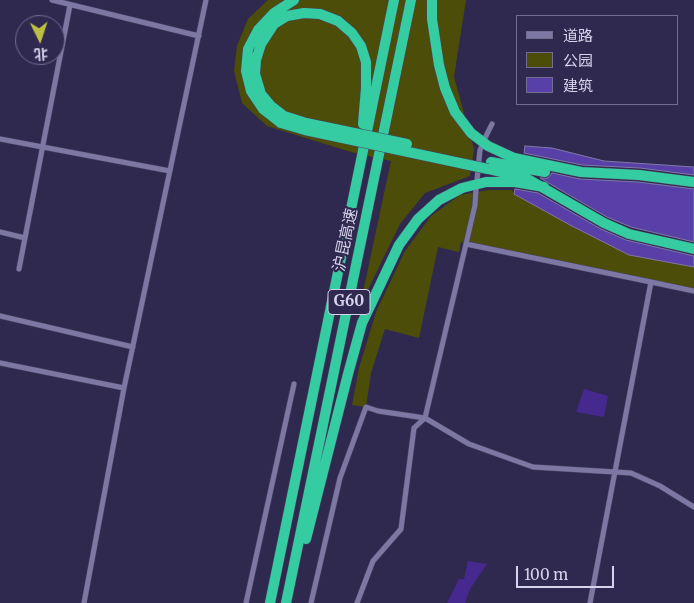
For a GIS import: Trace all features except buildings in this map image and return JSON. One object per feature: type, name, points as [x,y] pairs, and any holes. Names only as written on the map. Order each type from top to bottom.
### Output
[{"type":"highway","points":[[294,0],[274,13],[258,30],[248,49],[246,71],[251,91],[263,109],[305,130],[490,165],[564,175],[581,172]]},
{"type":"highway","name":"沪昆高速","points":[[270,603],[394,0]]},
{"type":"highway","name":"沪昆高速","points":[[288,603],[411,0]]},
{"type":"highway","points":[[432,0],[435,38],[445,88],[456,112],[471,133],[488,146],[514,158],[581,172],[694,182]]},
{"type":"highway","points":[[283,120],[261,94],[255,74],[256,60],[261,44],[274,24],[287,16],[304,13],[320,14],[338,21],[352,33],[361,46],[366,62],[366,88],[360,163]]},
{"type":"highway","points":[[490,165],[521,176],[544,187],[604,223],[630,234],[694,249]]},
{"type":"highway","points":[[288,603],[362,323],[399,245],[418,218],[439,200],[462,188],[486,182],[515,182],[544,187]]},
{"type":"street","points":[[52,0],[199,36]]},
{"type":"street","points":[[84,603],[124,388],[206,0]]},
{"type":"street","points":[[19,268],[70,4]]},
{"type":"street","points":[[485,138],[492,124]]},
{"type":"street","points":[[0,139],[170,170]]},
{"type":"street","points":[[477,180],[482,146]]},
{"type":"street","points":[[357,603],[373,560],[401,529],[414,428],[425,418],[475,205],[476,189]]},
{"type":"street","points":[[0,232],[25,238]]},
{"type":"street","points":[[466,244],[694,291]]},
{"type":"street","points":[[590,603],[651,282]]},
{"type":"street","points":[[0,316],[133,347]]},
{"type":"street","points":[[0,363],[124,388]]},
{"type":"street","points":[[246,603],[294,384]]},
{"type":"street","points":[[311,603],[340,478],[366,407],[378,411],[425,418],[469,444],[533,467],[630,473],[660,486],[694,507]]},
{"type":"green space","points":[[268,0],[466,0],[454,77],[474,149],[470,176],[425,193],[400,224],[360,306],[391,161],[351,152],[267,126],[242,103],[234,71],[237,46],[248,19]]},
{"type":"green space","points":[[488,190],[512,190],[514,194],[629,255],[694,267],[694,291],[461,242],[459,252],[438,247],[419,338],[385,329],[371,373],[366,407],[352,405],[359,368],[376,312],[405,251],[431,216],[460,195]]},
{"type":"shaded area","points":[[584,389],[608,396],[604,417],[576,412]]},
{"type":"shaded area","points":[[468,561],[487,564],[470,589],[465,603],[447,603],[459,579],[464,579]]}]
